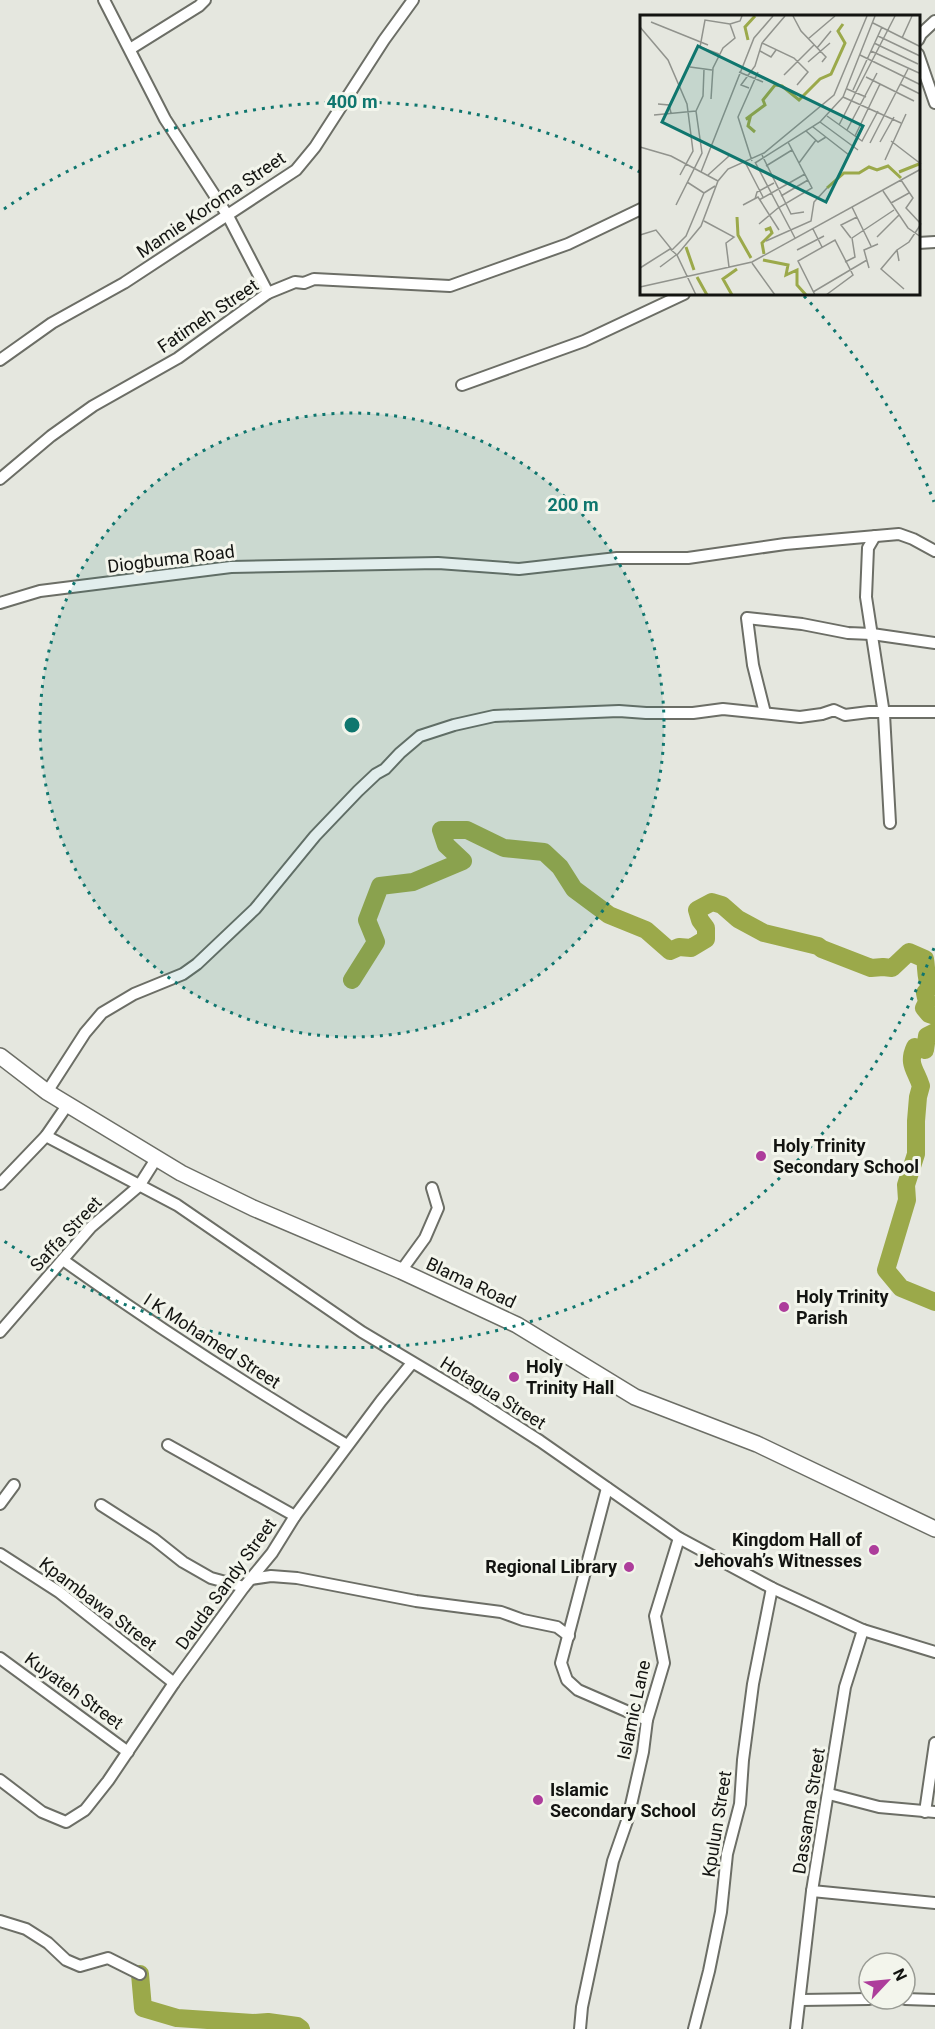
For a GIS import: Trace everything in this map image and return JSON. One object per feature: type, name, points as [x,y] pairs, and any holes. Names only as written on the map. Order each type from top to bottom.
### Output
[{"type":"street","points":[[104,0],[165,119],[228,216],[268,293]]},
{"type":"street","points":[[130,49],[205,0]]},
{"type":"street","name":"Mamie Koroma Street","points":[[0,360],[52,323],[124,283],[286,178],[305,160],[413,0]]},
{"type":"street","points":[[920,36],[935,21]]},
{"type":"street","points":[[920,60],[935,103]]},
{"type":"street","name":"Fatimeh Street","points":[[0,479],[51,436],[93,406],[178,358],[268,293],[295,282],[304,283],[314,279],[450,286],[568,244],[640,209]]},
{"type":"street","points":[[920,243],[935,242]]},
{"type":"street","points":[[462,385],[584,341],[680,296]]},
{"type":"street","name":"Diogbuma Road","points":[[0,603],[40,591],[201,570],[292,565],[438,563],[529,568],[626,558],[688,558],[785,544],[899,534],[935,551]]},
{"type":"street","points":[[875,536],[868,548],[866,597],[884,714],[890,823]]},
{"type":"street","points":[[765,713],[753,665],[747,618],[935,643]]},
{"type":"street","points":[[47,1092],[85,1034],[102,1013],[134,994],[183,974],[197,964],[255,909],[315,836],[358,791],[376,774],[385,770],[420,736],[494,716],[619,711],[693,713],[723,709],[800,717],[834,710],[845,715],[869,712],[884,714],[935,712]]},
{"type":"street","name":"Blama Road","points":[[0,1056],[47,1092],[156,1159],[253,1208],[401,1271],[517,1325],[635,1397],[757,1444],[935,1529]]},
{"type":"street","points":[[0,1184],[46,1136],[68,1104]]},
{"type":"street","name":"Hotagua Street","points":[[46,1136],[177,1205],[352,1325],[412,1364],[485,1406],[678,1538],[772,1588],[863,1630],[935,1652]]},
{"type":"street","name":"Saffa Street","points":[[0,1332],[91,1227],[139,1186],[156,1159]]},
{"type":"street","points":[[401,1271],[424,1238],[438,1208],[432,1188]]},
{"type":"street","name":"I K Mohamed Street","points":[[63,1260],[237,1379],[347,1445]]},
{"type":"street","name":"Dauda Sandy Street","points":[[0,1780],[42,1812],[66,1822],[85,1810],[129,1752],[174,1683],[272,1553],[295,1516],[347,1445],[412,1364]]},
{"type":"street","points":[[168,1445],[295,1516]]},
{"type":"street","points":[[0,1504],[14,1485]]},
{"type":"street","points":[[607,1488],[561,1663],[567,1680],[578,1690],[647,1720]]},
{"type":"street","points":[[101,1505],[211,1578],[248,1583],[271,1576],[297,1578],[416,1602],[501,1612],[523,1620],[557,1627],[569,1636]]},
{"type":"street","name":"Islamic Lane","points":[[580,2029],[582,2007],[613,1861],[628,1818],[643,1752],[647,1720],[663,1664],[656,1616],[678,1538]]},
{"type":"street","name":"Kpambawa Street","points":[[0,1554],[59,1592],[174,1683]]},
{"type":"street","name":"Kpulun Street","points":[[694,2029],[721,1912],[727,1854],[740,1804],[753,1684],[772,1588]]},
{"type":"street","name":"Dassama Street","points":[[796,2029],[812,1891],[845,1687],[863,1630]]},
{"type":"street","name":"Kuyateh Street","points":[[0,1658],[129,1752]]},
{"type":"street","points":[[829,1794],[879,1807],[930,1812],[935,1743]]},
{"type":"street","points":[[812,1891],[935,1903]]},
{"type":"street","points":[[0,1921],[26,1929],[48,1943],[66,1960],[80,1966],[108,1958],[140,1974]]},
{"type":"street","points":[[801,2000],[857,1999]]},
{"type":"street","points":[[917,1999],[935,2000]]},
{"type":"waterway","points":[[352,980],[376,942],[367,920],[380,886],[413,882],[463,861],[446,845],[441,830],[467,830],[504,848],[544,852],[560,867],[574,889],[609,915],[646,930],[670,951],[679,947],[691,948],[706,939],[706,928],[697,910],[712,902],[722,905],[738,919],[764,933],[818,946],[871,968],[892,968],[909,952],[925,959],[930,987],[925,993],[927,1002],[924,1008],[929,1014],[935,1016]]},
{"type":"waterway","points":[[935,1032],[927,1036],[925,1050],[915,1047],[913,1053],[913,1067],[921,1086],[916,1121],[916,1154],[906,1185],[907,1200],[886,1270],[901,1288],[935,1302]]},
{"type":"waterway","points":[[140,1974],[143,2008],[177,2018],[268,2022],[297,2026],[301,2029]]},
{"type":"place","name":"Holy Trinity Secondary School","points":[[761,1156]]},
{"type":"place","name":"Holy Trinity Parish","points":[[784,1307]]},
{"type":"place","name":"Holy Trinity Hall","points":[[514,1377]]},
{"type":"place","name":"Kingdom Hall of Jehovah’s Witnesses","points":[[874,1550]]},
{"type":"place","name":"Regional Library","points":[[629,1567]]},
{"type":"place","name":"Islamic Secondary School","points":[[538,1800]]}]
